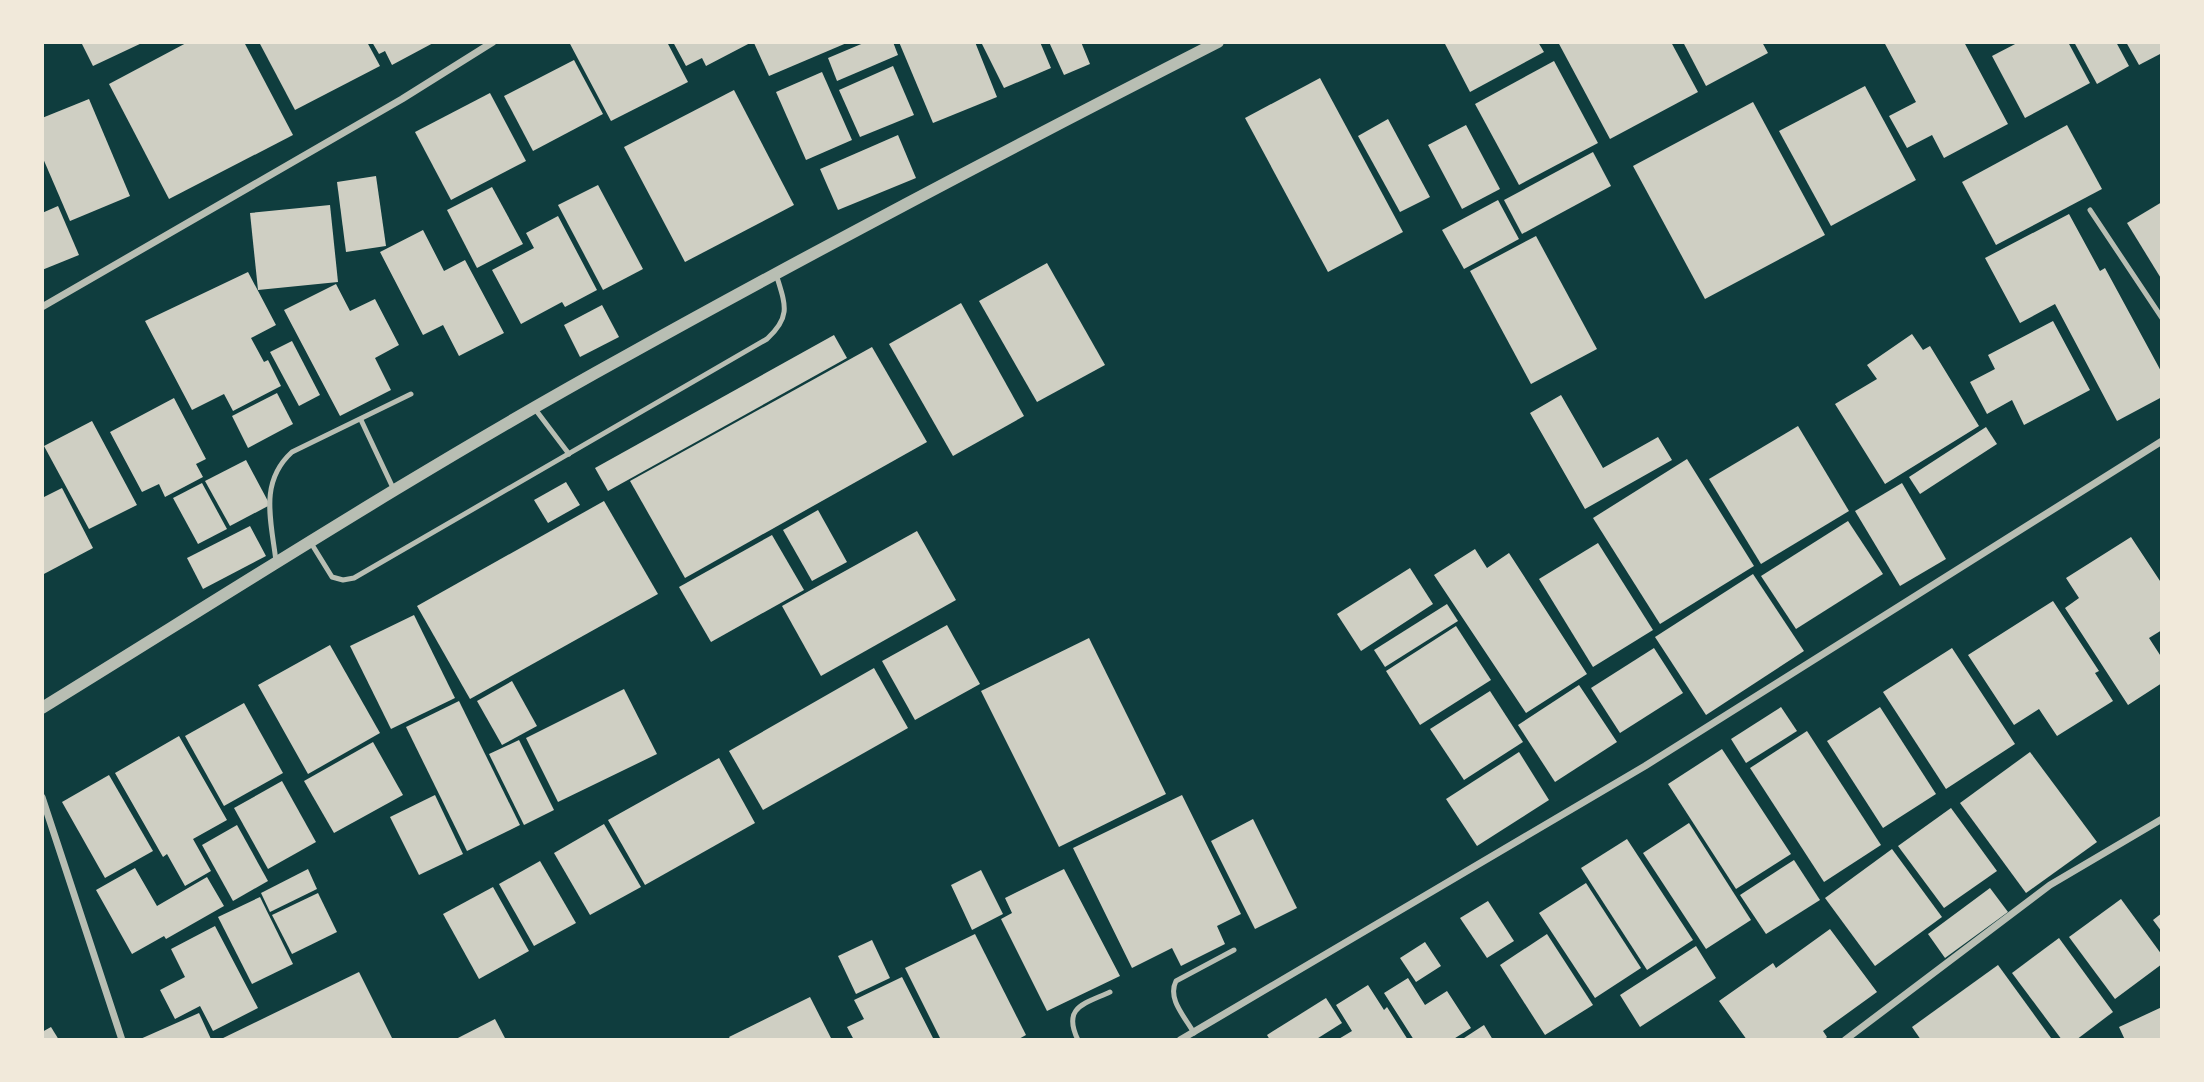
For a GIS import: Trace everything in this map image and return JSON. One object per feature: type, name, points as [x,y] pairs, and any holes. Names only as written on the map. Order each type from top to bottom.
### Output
[{"type":"street","points":[[42,307],[402,99],[493,42]]},
{"type":"street","points":[[42,708],[395,491],[621,358],[972,167],[1218,42]]},
{"type":"street","points":[[1180,1040],[1633,773],[2162,441]]},
{"type":"street","points":[[42,797],[122,1040]]},
{"type":"street","points":[[1845,1040],[2050,885],[2162,819]]},
{"type":"lane","points":[[2090,211],[2162,318]]},
{"type":"lane","points":[[311,543],[332,577],[343,580],[355,578],[767,339],[782,326],[786,313],[776,274]]},
{"type":"lane","points":[[276,564],[270,481],[277,466],[292,452],[411,394]]},
{"type":"lane","points":[[535,409],[569,454]]},
{"type":"lane","points":[[360,420],[395,491]]},
{"type":"lane","points":[[1194,1033],[1173,998],[1172,988],[1177,981],[1234,950]]},
{"type":"lane","points":[[1078,1040],[1071,1022],[1073,1014],[1078,1007],[1110,992]]},
{"type":"building","points":[[81,42],[144,42],[93,66]]},
{"type":"building","points":[[188,42],[244,42],[293,135],[169,199],[109,84]]},
{"type":"building","points":[[259,42],[367,42],[380,66],[295,110]]},
{"type":"building","points":[[372,42],[435,42],[392,65],[385,51],[379,54]]},
{"type":"building","points":[[569,42],[667,42],[688,82],[611,121]]},
{"type":"building","points":[[673,42],[752,42],[706,66],[702,58],[686,66]]},
{"type":"building","points":[[849,42],[769,76],[754,43]]},
{"type":"building","points":[[866,42],[893,42],[898,55],[837,81],[828,58]]},
{"type":"building","points":[[899,42],[975,42],[997,97],[933,123]]},
{"type":"building","points":[[981,42],[1040,42],[1051,68],[1004,88]]},
{"type":"building","points":[[1049,42],[1081,42],[1090,64],[1064,75]]},
{"type":"building","points":[[1444,42],[1538,42],[1544,52],[1470,92]]},
{"type":"building","points":[[1558,42],[1671,42],[1698,92],[1610,139]]},
{"type":"building","points":[[1683,42],[1762,42],[1768,53],[1706,86]]},
{"type":"building","points":[[1884,42],[1964,42],[2008,124],[1944,158],[1932,135],[1907,148],[1889,116],[1916,102]]},
{"type":"building","points":[[2019,42],[2068,42],[2090,83],[2025,118],[1992,56]]},
{"type":"building","points":[[2074,42],[2116,42],[2129,66],[2097,84]]},
{"type":"building","points":[[2126,42],[2162,42],[2162,53],[2139,65]]},
{"type":"building","points":[[574,60],[603,114],[533,151],[504,96]]},
{"type":"building","points":[[1554,61],[1598,143],[1519,185],[1475,104]]},
{"type":"building","points":[[893,66],[914,115],[860,137],[839,90]]},
{"type":"building","points":[[822,72],[852,140],[806,160],[776,92]]},
{"type":"building","points":[[1320,78],[1403,232],[1328,272],[1245,118]]},
{"type":"building","points":[[1865,86],[1916,180],[1831,226],[1779,131]]},
{"type":"building","points":[[734,90],[794,205],[685,262],[624,147]]},
{"type":"building","points":[[490,93],[526,161],[451,200],[415,132]]},
{"type":"building","points":[[89,99],[130,196],[70,221],[42,156],[42,118]]},
{"type":"building","points":[[1753,102],[1825,235],[1705,299],[1633,166]]},
{"type":"building","points":[[1388,119],[1430,197],[1400,212],[1358,136]]},
{"type":"building","points":[[1466,125],[1500,189],[1462,209],[1428,145]]},
{"type":"building","points":[[2067,125],[2102,189],[1996,245],[1962,182]]},
{"type":"building","points":[[898,135],[916,178],[838,210],[820,169]]},
{"type":"building","points":[[1593,152],[1611,186],[1522,234],[1504,200]]},
{"type":"building","points":[[376,176],[386,246],[346,252],[337,182]]},
{"type":"building","points":[[598,185],[643,269],[603,290],[558,205]]},
{"type":"building","points":[[492,187],[523,244],[477,268],[447,210]]},
{"type":"building","points":[[1498,200],[1519,239],[1464,269],[1442,230]]},
{"type":"building","points":[[2162,202],[2162,280],[2127,223]]},
{"type":"building","points":[[330,205],[338,282],[258,290],[250,213]]},
{"type":"building","points":[[58,206],[79,255],[42,270],[42,213]]},
{"type":"building","points":[[2069,214],[2100,271],[2105,268],[2162,373],[2162,397],[2117,421],[2055,304],[2020,323],[1985,258]]},
{"type":"building","points":[[558,216],[597,290],[565,307],[562,302],[521,324],[492,270],[534,248],[526,233]]},
{"type":"building","points":[[423,230],[444,271],[465,260],[504,333],[459,356],[443,325],[423,335],[380,252]]},
{"type":"building","points":[[1536,236],[1597,349],[1531,384],[1470,271]]},
{"type":"building","points":[[1047,263],[1105,365],[1037,402],[979,301]]},
{"type":"building","points":[[248,272],[276,325],[251,338],[264,362],[268,360],[281,386],[233,411],[224,394],[192,410],[145,321]]},
{"type":"building","points":[[336,284],[350,311],[375,299],[399,345],[375,358],[391,390],[340,416],[284,310]]},
{"type":"building","points":[[961,303],[1024,416],[953,456],[889,344]]},
{"type":"building","points":[[602,305],[619,337],[580,357],[564,325]]},
{"type":"building","points":[[2053,321],[2090,390],[2024,425],[2012,400],[1987,414],[1970,382],[1995,369],[1988,355]]},
{"type":"building","points":[[1912,334],[1923,350],[1930,346],[1979,426],[1885,484],[1835,404],[1877,379],[1867,365]]},
{"type":"building","points":[[834,335],[847,358],[608,491],[595,468]]},
{"type":"building","points":[[292,341],[320,395],[299,406],[270,352]]},
{"type":"building","points":[[872,347],[927,442],[685,578],[630,481]]},
{"type":"building","points":[[277,393],[293,424],[248,448],[232,416]]},
{"type":"building","points":[[1561,395],[1603,468],[1658,437],[1672,460],[1585,509],[1530,413]]},
{"type":"building","points":[[174,398],[206,459],[196,464],[203,477],[165,497],[159,484],[142,492],[110,432]]},
{"type":"building","points":[[92,421],[137,505],[89,529],[44,446]]},
{"type":"building","points":[[1798,426],[1849,511],[1761,564],[1709,479]]},
{"type":"building","points":[[1986,427],[1997,444],[1920,494],[1909,477]]},
{"type":"building","points":[[1687,459],[1754,566],[1660,624],[1593,518]]},
{"type":"building","points":[[246,460],[270,505],[230,526],[205,481]]},
{"type":"building","points":[[566,482],[580,505],[548,523],[534,500]]},
{"type":"building","points":[[202,483],[227,529],[198,544],[173,498]]},
{"type":"building","points":[[1902,483],[1946,559],[1900,586],[1855,511]]},
{"type":"building","points":[[62,488],[93,548],[42,575],[42,498]]},
{"type":"building","points":[[604,501],[658,594],[470,699],[417,606]]},
{"type":"building","points":[[818,510],[847,562],[812,581],[783,530]]},
{"type":"building","points":[[1848,521],[1883,574],[1796,629],[1761,576]]},
{"type":"building","points":[[250,526],[266,556],[203,589],[187,558]]},
{"type":"building","points":[[917,531],[956,600],[821,676],[782,606]]},
{"type":"building","points":[[772,535],[804,590],[711,642],[679,587]]},
{"type":"building","points":[[2131,537],[2162,584],[2162,630],[2149,638],[2162,658],[2162,683],[2128,705],[2065,608],[2079,598],[2066,578]]},
{"type":"building","points":[[1598,543],[1653,630],[1593,667],[1539,579]]},
{"type":"building","points":[[1475,549],[1487,568],[1509,553],[1587,674],[1526,713],[1434,575]]},
{"type":"building","points":[[1410,568],[1433,604],[1361,651],[1337,614]]},
{"type":"building","points":[[1753,574],[1804,651],[1706,715],[1655,637]]},
{"type":"building","points":[[2053,601],[2099,671],[2095,673],[2113,701],[2057,736],[2039,709],[2014,725],[1968,655]]},
{"type":"building","points":[[1447,604],[1458,621],[1385,667],[1374,650]]},
{"type":"building","points":[[414,615],[455,698],[391,729],[350,646]]},
{"type":"building","points":[[947,625],[980,684],[915,720],[882,661]]},
{"type":"building","points":[[1456,626],[1491,680],[1420,725],[1386,671]]},
{"type":"building","points":[[1089,638],[1166,794],[1059,847],[981,691]]},
{"type":"building","points":[[330,645],[380,733],[308,774],[258,685]]},
{"type":"building","points":[[1654,648],[1683,693],[1620,733],[1591,688]]},
{"type":"building","points":[[1952,648],[2015,744],[1946,789],[1883,692]]},
{"type":"building","points":[[874,668],[908,728],[763,810],[729,751]]},
{"type":"building","points":[[512,681],[537,726],[502,745],[477,701]]},
{"type":"building","points":[[1579,685],[1617,742],[1555,782],[1518,725]]},
{"type":"building","points":[[624,689],[657,754],[558,802],[526,738]]},
{"type":"building","points":[[1490,691],[1523,742],[1464,780],[1430,729]]},
{"type":"building","points":[[459,701],[520,825],[467,851],[406,727]]},
{"type":"building","points":[[244,703],[283,773],[224,806],[185,736]]},
{"type":"building","points":[[1781,707],[1797,731],[1746,763],[1731,739]]},
{"type":"building","points":[[1880,707],[1936,794],[1883,828],[1827,741]]},
{"type":"building","points":[[1807,731],[1881,845],[1824,882],[1750,768]]},
{"type":"building","points":[[179,736],[227,820],[193,839],[211,871],[185,886],[167,854],[163,857],[115,773]]},
{"type":"building","points":[[519,740],[554,810],[524,825],[489,754]]},
{"type":"building","points":[[373,742],[403,795],[334,833],[304,781]]},
{"type":"building","points":[[1722,749],[1791,854],[1736,889],[1668,784]]},
{"type":"building","points":[[1519,752],[1549,800],[1477,846],[1446,799]]},
{"type":"building","points":[[2030,752],[2097,842],[2026,893],[1960,803]]},
{"type":"building","points":[[719,758],[755,823],[645,885],[608,820]]},
{"type":"building","points":[[109,775],[153,851],[105,878],[62,802]]},
{"type":"building","points":[[282,781],[316,842],[268,869],[234,808]]},
{"type":"building","points":[[435,795],[463,854],[419,875],[390,817]]},
{"type":"building","points":[[1182,795],[1241,914],[1217,926],[1225,944],[1181,966],[1172,948],[1132,968],[1073,848]]},
{"type":"building","points":[[1951,808],[1997,871],[1944,908],[1898,846]]},
{"type":"building","points":[[1253,819],[1297,908],[1255,929],[1211,841]]},
{"type":"building","points":[[1689,823],[1751,920],[1706,949],[1643,853]]},
{"type":"building","points":[[604,824],[641,887],[590,915],[554,853]]},
{"type":"building","points":[[237,825],[268,881],[233,901],[202,845]]},
{"type":"building","points":[[1627,839],[1693,940],[1647,970],[1581,868]]},
{"type":"building","points":[[1892,849],[1942,917],[1875,966],[1825,898]]},
{"type":"building","points":[[1794,860],[1820,900],[1766,934],[1740,895]]},
{"type":"building","points":[[540,861],[576,923],[534,946],[499,884]]},
{"type":"building","points":[[135,868],[157,906],[207,877],[224,906],[166,939],[164,936],[132,954],[96,890]]},
{"type":"building","points":[[308,869],[317,889],[270,912],[261,893]]},
{"type":"building","points":[[1064,869],[1120,976],[1047,1011],[1001,919],[1012,913],[1005,898]]},
{"type":"building","points":[[981,870],[1003,914],[972,930],[951,885]]},
{"type":"building","points":[[1586,883],[1641,968],[1595,998],[1539,913]]},
{"type":"building","points":[[493,887],[529,951],[479,979],[443,914]]},
{"type":"building","points":[[1990,888],[2008,912],[1945,958],[1928,934]]},
{"type":"building","points":[[318,893],[337,932],[292,954],[272,915]]},
{"type":"building","points":[[260,897],[293,964],[252,984],[218,917]]},
{"type":"building","points":[[2121,899],[2162,955],[2162,964],[2115,999],[2069,937]]},
{"type":"building","points":[[1488,901],[1514,941],[1487,958],[1460,918]]},
{"type":"building","points":[[2162,913],[2162,932],[2153,920]]},
{"type":"building","points":[[215,926],[258,1008],[213,1031],[200,1006],[175,1019],[160,990],[185,977],[171,949]]},
{"type":"building","points":[[1830,929],[1877,992],[1823,1031],[1827,1037],[1824,1040],[1747,1040],[1719,1001],[1773,963],[1776,968]]},
{"type":"building","points":[[975,934],[1026,1035],[1017,1040],[941,1040],[905,968]]},
{"type":"building","points":[[1547,934],[1593,1005],[1545,1035],[1500,965]]},
{"type":"building","points":[[2059,938],[2113,1012],[2076,1040],[2062,1040],[2012,973]]},
{"type":"building","points":[[872,940],[890,978],[856,994],[838,956]]},
{"type":"building","points":[[1425,942],[1441,966],[1416,982],[1400,958]]},
{"type":"building","points":[[1696,946],[1716,978],[1640,1027],[1620,995]]},
{"type":"building","points":[[1998,965],[2051,1038],[1921,1040],[1912,1027]]},
{"type":"building","points":[[359,972],[393,1040],[219,1040]]},
{"type":"building","points":[[902,977],[934,1040],[854,1040],[847,1027],[864,1019],[854,1000]]},
{"type":"building","points":[[1408,978],[1425,1005],[1447,991],[1471,1028],[1452,1040],[1414,1040],[1384,993]]},
{"type":"building","points":[[1368,985],[1384,1010],[1387,1007],[1408,1040],[1337,1040],[1352,1031],[1336,1005]]},
{"type":"building","points":[[810,997],[832,1040],[731,1040],[729,1037]]},
{"type":"building","points":[[1326,998],[1342,1023],[1315,1040],[1270,1040],[1267,1035]]},
{"type":"building","points":[[2162,1007],[2162,1040],[2125,1040],[2119,1027]]},
{"type":"building","points":[[199,1013],[211,1039],[138,1040]]},
{"type":"building","points":[[495,1019],[506,1040],[454,1040]]},
{"type":"building","points":[[1484,1025],[1493,1040],[1461,1040]]},
{"type":"building","points":[[51,1027],[59,1040],[42,1040],[42,1032]]}]
